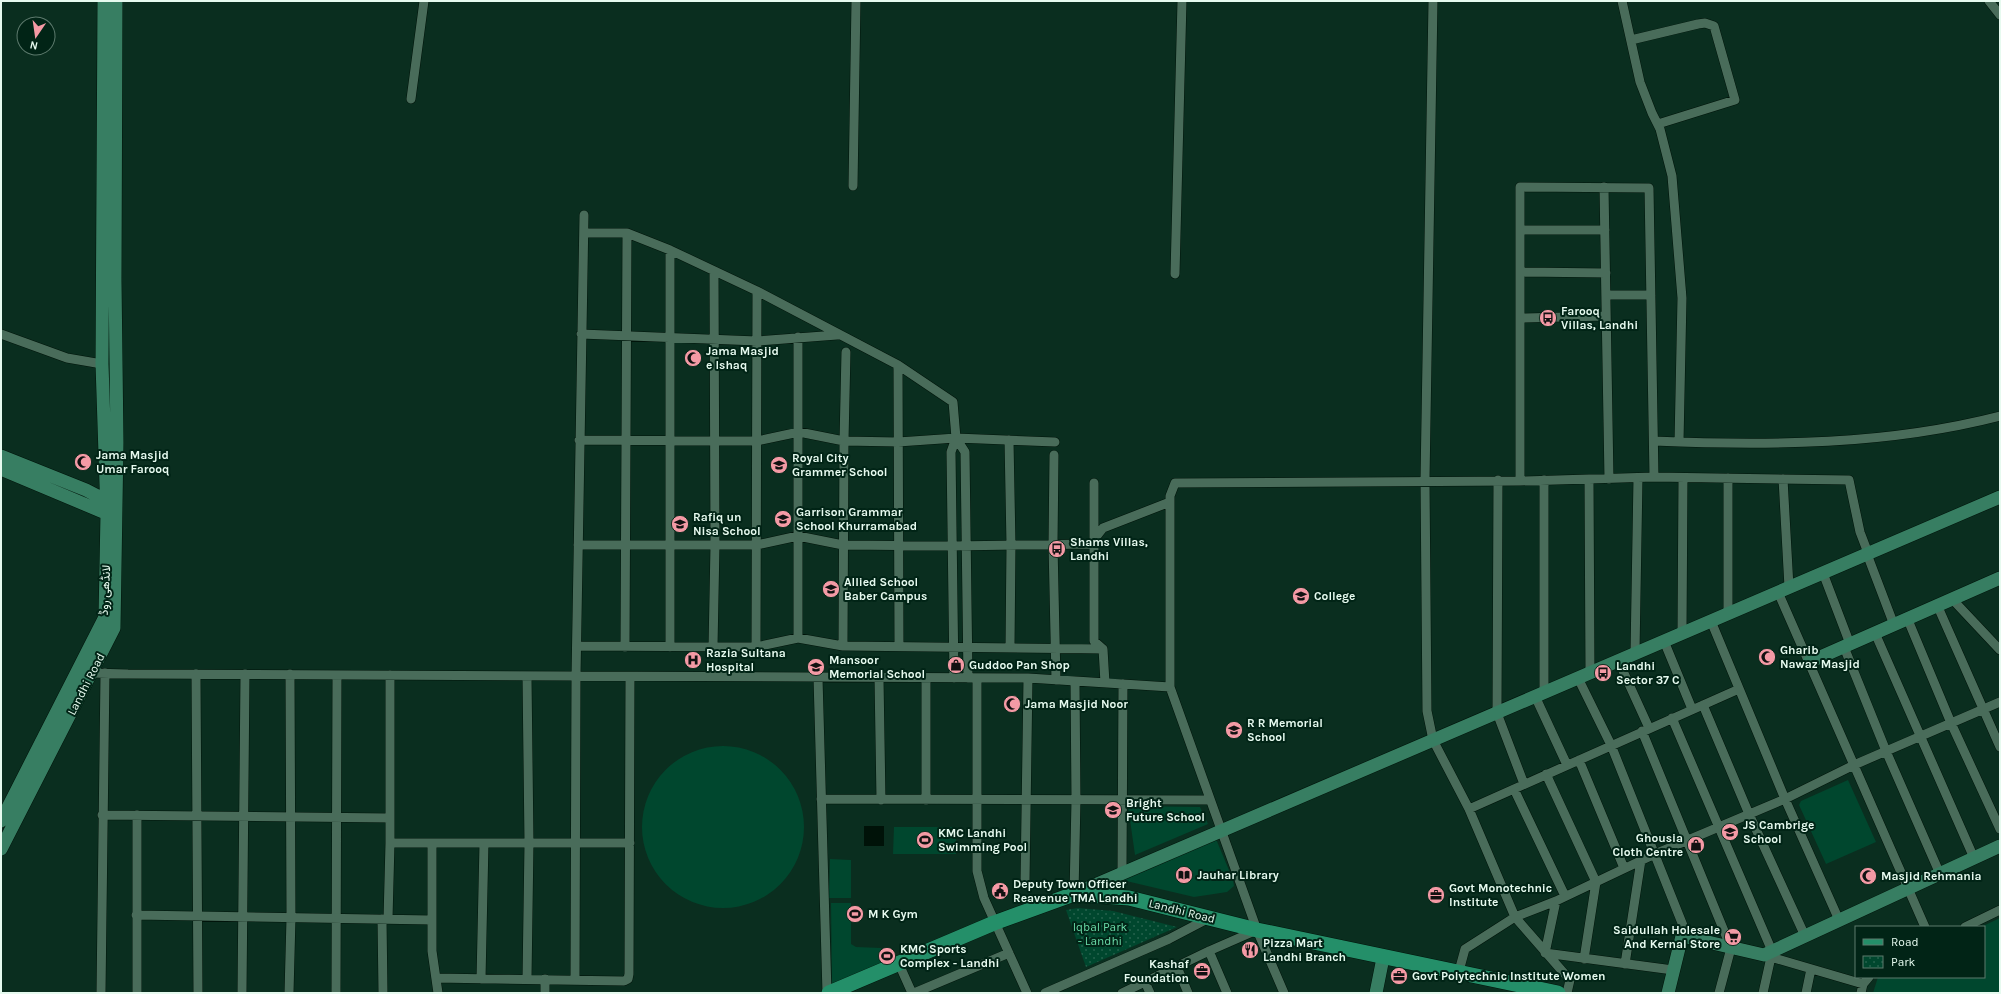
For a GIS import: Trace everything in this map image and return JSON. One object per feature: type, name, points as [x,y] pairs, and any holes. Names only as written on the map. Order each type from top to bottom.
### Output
[{"type":"main road","name":"Landhi Road","points":[[828,993],[994,924],[1074,894],[1129,898],[1257,930],[1383,958],[1459,971],[1558,993]]},
{"type":"street","points":[[104,1],[102,364],[112,510]]},
{"type":"street","points":[[112,510],[116,1]]},
{"type":"street","points":[[411,99],[424,1]]},
{"type":"street","points":[[853,186],[856,1]]},
{"type":"street","points":[[1175,274],[1182,1]]},
{"type":"street","points":[[1433,1],[1425,480],[1427,711],[1434,740],[1470,809],[1515,917],[1570,980],[1567,993]]},
{"type":"street","points":[[1622,1],[1640,82],[1646,100],[1658,124],[1666,146],[1672,176],[1682,298],[1679,442]]},
{"type":"street","points":[[1988,1],[2000,15]]},
{"type":"street","points":[[1631,40],[1698,24],[1705,23],[1714,26],[1735,100],[1658,124]]},
{"type":"street","points":[[1520,481],[1520,187],[1648,188],[1654,477]]},
{"type":"street","points":[[1604,187],[1609,479]]},
{"type":"street","points":[[575,980],[576,646],[584,215]]},
{"type":"street","points":[[1520,230],[1605,230]]},
{"type":"street","points":[[584,233],[627,233],[670,250],[756,291],[898,365],[953,402],[956,438],[951,452],[954,678]]},
{"type":"street","points":[[625,647],[627,233]]},
{"type":"street","points":[[670,250],[670,647]]},
{"type":"street","points":[[713,647],[715,545],[714,271]]},
{"type":"street","points":[[1521,272],[1606,273]]},
{"type":"street","points":[[756,291],[756,647]]},
{"type":"street","points":[[1606,295],[1651,296]]},
{"type":"street","points":[[1521,318],[1606,316]]},
{"type":"street","points":[[1,334],[67,358],[102,364]]},
{"type":"street","points":[[581,334],[757,341],[838,335]]},
{"type":"street","points":[[798,337],[798,638]]},
{"type":"street","points":[[843,646],[846,352]]},
{"type":"street","points":[[898,365],[899,646]]},
{"type":"street","points":[[1654,441],[1805,443],[1937,431],[2000,416]]},
{"type":"street","points":[[579,440],[757,441],[799,432],[844,441],[898,442],[956,438],[1055,442]]},
{"type":"street","points":[[956,438],[965,452],[968,646],[973,678],[978,800],[977,871],[984,898],[994,924],[1028,993]]},
{"type":"street","points":[[1009,440],[1011,545],[1010,647]]},
{"type":"street","points":[[1054,455],[1053,545],[1054,647],[1056,680]]},
{"type":"street","points":[[1,456],[86,490],[112,510]]},
{"type":"street","points":[[1,469],[112,510]]},
{"type":"street","points":[[1284,993],[1257,930],[1220,831],[1170,687],[1170,496],[1175,483],[1425,480],[1520,481],[1654,477],[1849,480],[1860,532],[1894,625]]},
{"type":"street","points":[[1635,653],[1638,478]]},
{"type":"street","points":[[1682,633],[1683,478]]},
{"type":"street","points":[[1728,478],[1728,613]]},
{"type":"street","points":[[1589,479],[1584,675],[1688,938]]},
{"type":"street","points":[[1783,479],[1784,589],[1809,662],[1925,926]]},
{"type":"street","points":[[1498,480],[1497,713],[1524,784]]},
{"type":"street","points":[[1544,480],[1539,694],[1567,765]]},
{"type":"street","points":[[1094,483],[1094,641],[1103,649],[1105,683]]},
{"type":"street","points":[[1075,681],[1076,800],[1074,894],[2000,497]]},
{"type":"street","points":[[1094,544],[1096,537],[1103,528],[1170,502]]},
{"type":"street","name":"Landhi Road","points":[[1,849],[16,805],[85,670],[114,628],[112,510]]},
{"type":"street","points":[[578,545],[757,545],[798,536],[843,545],[952,546],[1094,544]]},
{"type":"street","points":[[1823,572],[1847,645],[1886,751],[1940,874]]},
{"type":"street","points":[[1809,662],[1938,607],[2000,578]]},
{"type":"street","points":[[1953,600],[2000,650]]},
{"type":"street","points":[[1938,607],[2000,747]]},
{"type":"street","points":[[1908,620],[1951,723],[2000,829]]},
{"type":"street","points":[[1711,621],[1785,799],[1839,920]]},
{"type":"street","points":[[1875,634],[1919,737],[1974,858]]},
{"type":"street","points":[[576,646],[756,647],[798,638],[843,646],[968,646],[1103,649]]},
{"type":"street","points":[[1664,641],[1692,709]]},
{"type":"street","points":[[1618,660],[1731,948],[1719,993]]},
{"type":"street","points":[[85,670],[105,673],[196,674],[1028,678],[1170,687]]},
{"type":"street","points":[[101,993],[102,815],[105,673]]},
{"type":"street","points":[[196,674],[198,993]]},
{"type":"street","points":[[242,993],[245,817],[245,674]]},
{"type":"street","points":[[289,993],[291,918],[290,674]]},
{"type":"street","points":[[336,993],[337,675]]},
{"type":"street","points":[[383,993],[385,919],[390,842],[390,675]]},
{"type":"street","points":[[527,676],[527,979]]},
{"type":"street","points":[[436,978],[624,981],[628,979],[630,677]]},
{"type":"street","points":[[818,678],[828,993]]},
{"type":"street","points":[[879,678],[881,800]]},
{"type":"street","points":[[926,678],[926,800]]},
{"type":"street","points":[[1026,882],[1028,678]]},
{"type":"street","points":[[1122,873],[1123,684]]},
{"type":"street","points":[[1470,809],[1739,689]]},
{"type":"street","points":[[1459,971],[1465,949],[1515,917],[1556,901],[1641,860],[1785,799],[1854,765],[2000,702]]},
{"type":"street","points":[[1703,705],[1749,814],[1805,936]]},
{"type":"street","points":[[1672,718],[1769,954],[1763,993]]},
{"type":"street","points":[[1579,760],[1624,868]]},
{"type":"street","points":[[1546,774],[1596,882],[1584,959]]},
{"type":"street","points":[[1514,789],[1565,896]]},
{"type":"street","points":[[821,800],[1209,800]]},
{"type":"street","points":[[1,821],[16,805]]},
{"type":"street","points":[[102,815],[390,818]]},
{"type":"street","points":[[137,816],[137,993]]},
{"type":"street","points":[[390,842],[630,843]]},
{"type":"street","points":[[482,979],[484,842]]},
{"type":"street","points":[[432,843],[432,951],[438,993]]},
{"type":"street","points":[[1769,954],[2000,846]]},
{"type":"street","points":[[1625,964],[1641,860]]},
{"type":"street","points":[[1545,953],[1556,901]]},
{"type":"street","points":[[1967,926],[2000,910]]},
{"type":"street","points":[[136,915],[431,920]]},
{"type":"street","points":[[1047,992],[1169,939],[1209,918]]},
{"type":"street","points":[[1122,993],[1209,951],[1257,930]]},
{"type":"street","points":[[1668,993],[1682,936],[1731,948],[1769,954],[1864,985]]},
{"type":"street","points":[[1209,951],[1227,993]]},
{"type":"street","points":[[899,964],[913,993],[1009,953]]},
{"type":"street","points":[[1545,953],[1673,970]]},
{"type":"street","points":[[1376,993],[1383,958]]},
{"type":"street","points":[[1176,967],[1188,993]]},
{"type":"street","points":[[1806,993],[1812,969]]},
{"type":"street","points":[[545,979],[545,993]]},
{"type":"street","points":[[1145,982],[1150,993]]},
{"type":"green space","points":[[715,746],[731,746],[747,749],[761,755],[774,764],[786,776],[795,789],[801,803],[804,827],[803,843],[795,865],[786,878],[774,890],[761,899],[747,905],[731,908],[715,908],[699,905],[685,899],[672,890],[660,878],[651,865],[645,851],[642,835],[642,819],[645,803],[651,789],[660,776],[672,764],[685,755],[699,749]]},
{"type":"green space","points":[[1848,780],[1876,842],[1826,864],[1799,805],[1801,801]]},
{"type":"green space","points":[[1128,806],[1200,807],[1208,824],[1135,855]]},
{"type":"green space","name":"KMC Landhi Swimming Pool","points":[[894,827],[956,827],[956,854],[893,854]]},
{"type":"green space","points":[[1216,839],[1233,880],[1234,886],[1227,892],[1194,897],[1122,880]]},
{"type":"green space","points":[[830,859],[851,860],[851,898],[829,898]]},
{"type":"green space","points":[[831,903],[851,903],[851,944],[856,947],[881,948],[881,963],[832,984]]},
{"type":"green space","name":"Iqbal Park - Landhi","points":[[1078,908],[1113,911],[1177,927],[1086,967],[1066,910]]},
{"type":"green space","points":[[2000,918],[2000,993],[1873,993],[1878,978],[1985,978],[1985,926],[1983,926]]},
{"type":"shaded area","points":[[864,826],[884,826],[884,846],[864,846]]},
{"type":"place","name":"Farooq Villas, Landhi","points":[[1548,318]]},
{"type":"place","name":"Jama Masjid e Ishaq","points":[[693,358]]},
{"type":"place","name":"Jama Masjid Umar Farooq","points":[[83,462]]},
{"type":"place","name":"Royal City Grammer School","points":[[779,465]]},
{"type":"place","name":"Garrison Grammar School Khurramabad","points":[[783,519]]},
{"type":"place","name":"Rafiq un Nisa School","points":[[680,524]]},
{"type":"place","name":"Shams Villas, Landhi","points":[[1057,549]]},
{"type":"place","name":"Allied School Baber Campus","points":[[831,589]]},
{"type":"place","name":"College","points":[[1301,596]]},
{"type":"place","name":"Gharib Nawaz Masjid","points":[[1767,657]]},
{"type":"place","name":"Razia Sultana Hospital","points":[[693,660]]},
{"type":"place","name":"Guddoo Pan Shop","points":[[956,665]]},
{"type":"place","name":"Mansoor Memorial School","points":[[816,667]]},
{"type":"place","name":"Landhi Sector 37 C","points":[[1603,673]]},
{"type":"place","name":"Jama Masjid Noor","points":[[1012,704]]},
{"type":"place","name":"R R Memorial School","points":[[1234,730]]},
{"type":"place","name":"Bright Future School","points":[[1113,810]]},
{"type":"place","name":"JS Cambrige School","points":[[1730,832]]},
{"type":"place","name":"KMC Landhi Swimming Pool","points":[[925,840]]},
{"type":"place","name":"Ghousia Cloth Centre","points":[[1696,845]]},
{"type":"place","name":"Jauhar Library","points":[[1184,875]]},
{"type":"place","name":"Masjid Rehmania","points":[[1868,876]]},
{"type":"place","name":"Deputy Town Officer Reavenue TMA Landhi","points":[[1000,891]]},
{"type":"place","name":"Govt Monotechnic Institute","points":[[1436,895]]},
{"type":"place","name":"M K Gym","points":[[855,914]]},
{"type":"place","name":"Saidullah Holesale And Kernal Store","points":[[1733,937]]},
{"type":"place","name":"Pizza Mart Landhi Branch","points":[[1250,950]]},
{"type":"place","name":"KMC Sports Complex - Landhi","points":[[887,956]]},
{"type":"place","name":"Kashaf Foundation","points":[[1202,971]]},
{"type":"place","name":"Govt Polytechnic Institute Women","points":[[1399,976]]}]
